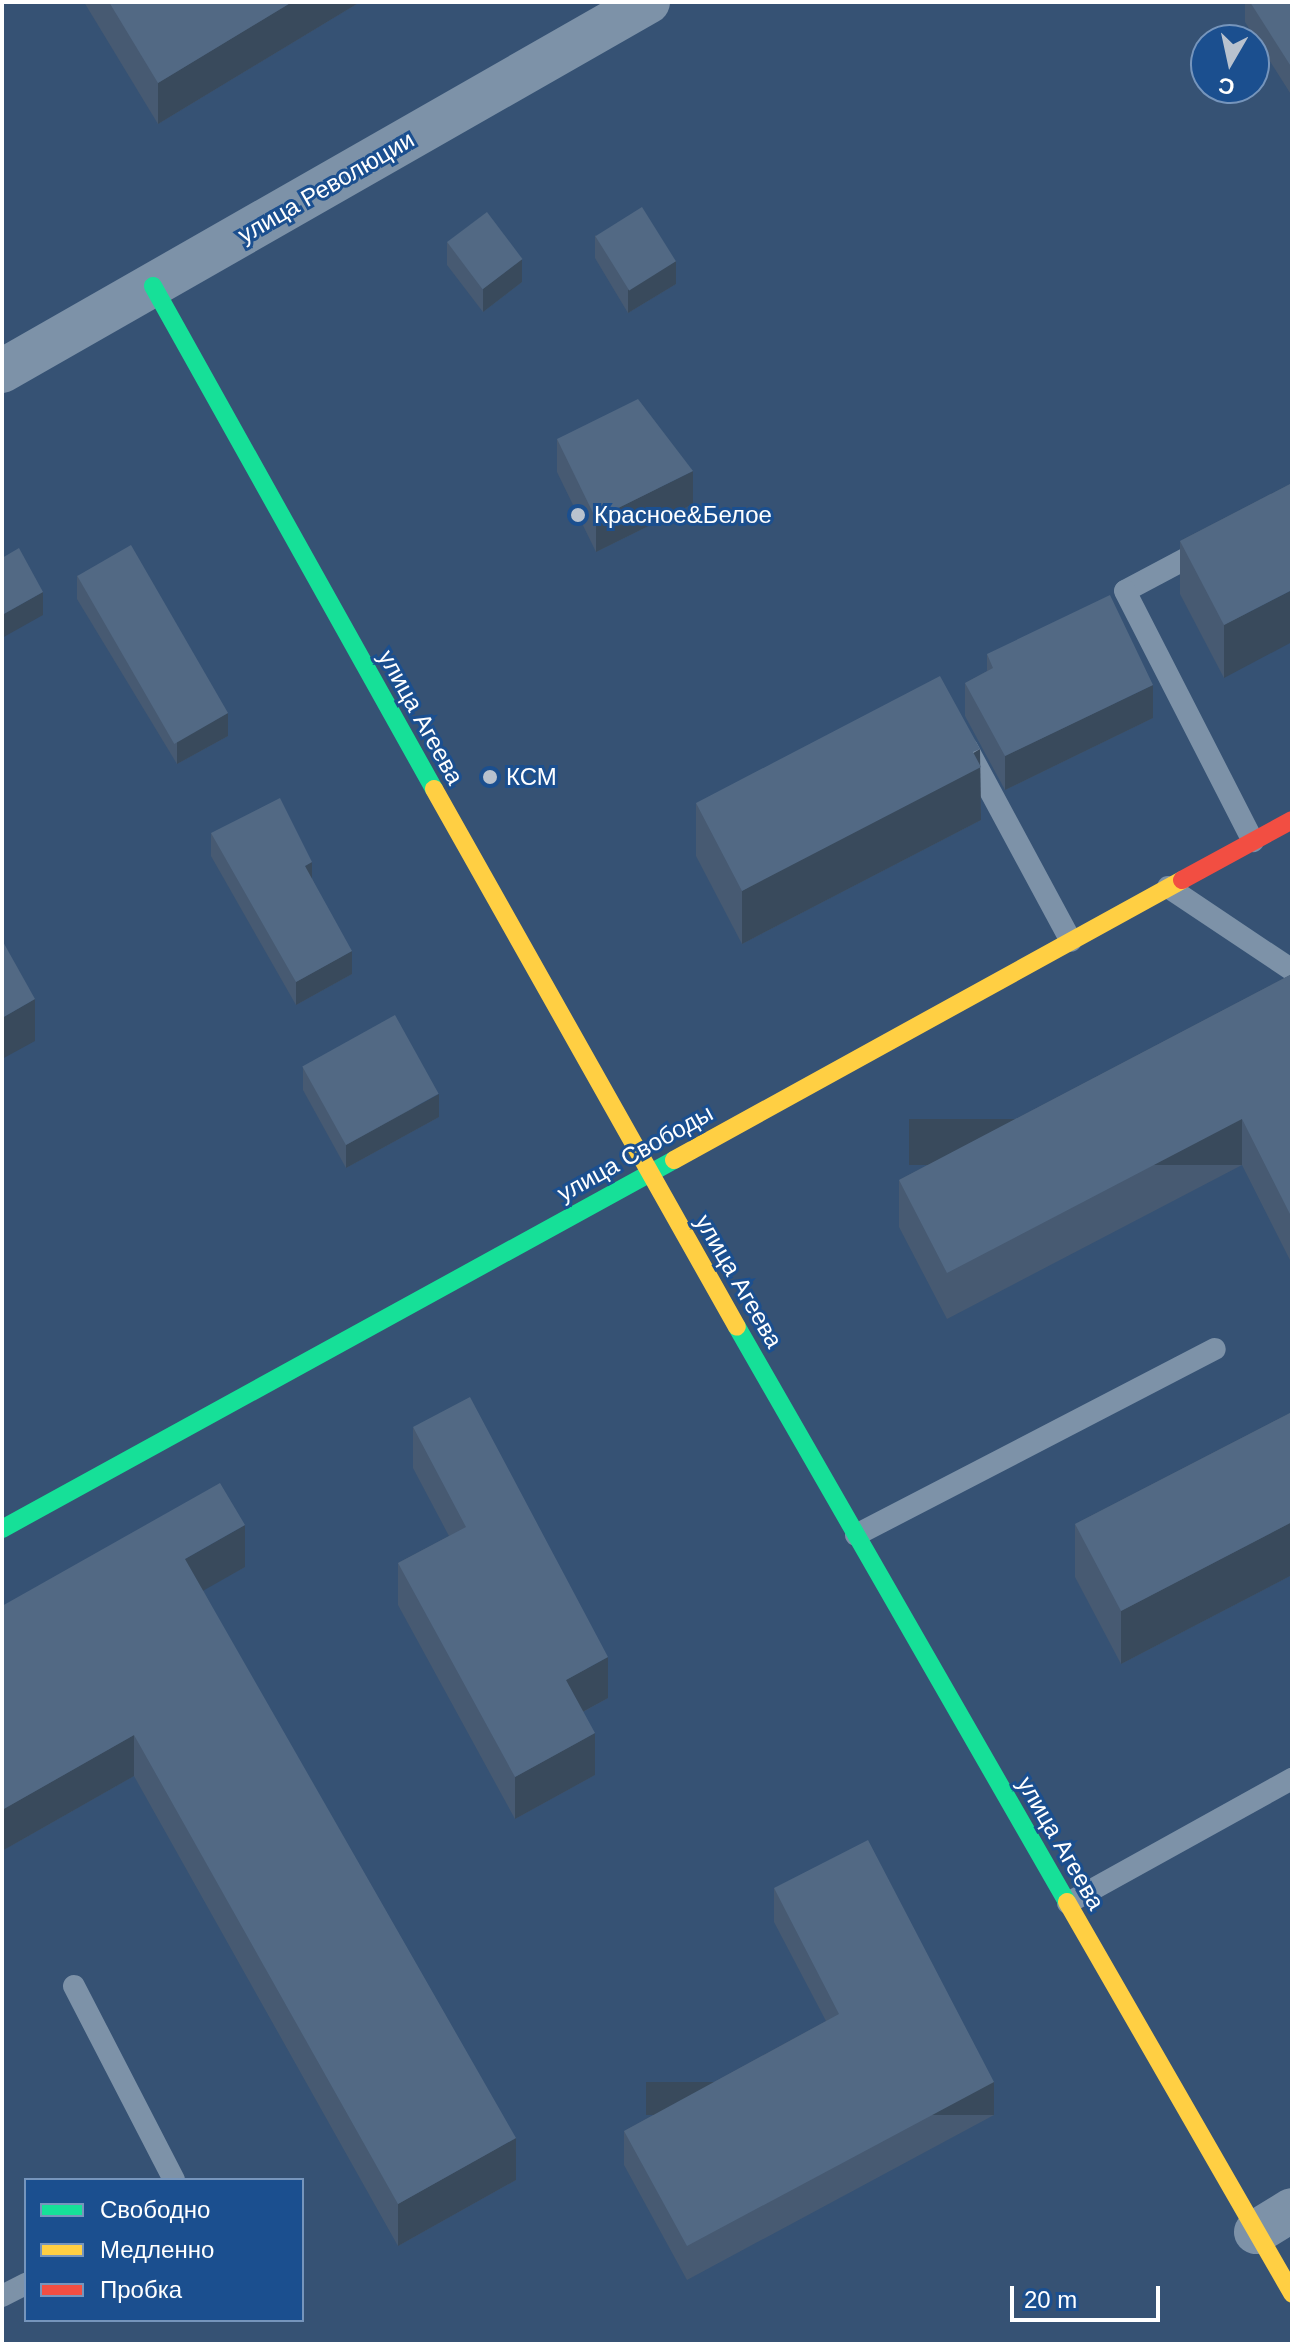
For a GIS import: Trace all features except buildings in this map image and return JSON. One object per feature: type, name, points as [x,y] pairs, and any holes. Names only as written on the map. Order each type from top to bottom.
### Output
[{"type":"street","name":"улица Революции","points":[[2,371],[648,2]]},
{"type":"street","name":"улица Агеева","points":[[153,286],[649,1173],[1068,1903],[1274,2221],[1292,2294]]},
{"type":"street","name":"улица Свободы","points":[[2,1529],[1292,820]]},
{"type":"lane","points":[[1222,539],[1125,591],[1253,841]]},
{"type":"lane","points":[[957,730],[1071,941]]},
{"type":"lane","points":[[1168,887],[1292,970]]},
{"type":"lane","points":[[856,1535],[1215,1349]]},
{"type":"lane","points":[[1068,1903],[1292,1779]]},
{"type":"lane","points":[[74,1986],[173,2178]]},
{"type":"lane","points":[[2,2296],[24,2285]]},
{"type":"traffic: fast","points":[[153,286],[434,789]]},
{"type":"traffic: fast","points":[[2,1529],[674,1160]]},
{"type":"traffic: fast","points":[[737,1327],[1067,1902]]},
{"type":"traffic: slow","points":[[434,789],[737,1327]]},
{"type":"traffic: slow","points":[[674,1160],[1182,880]]},
{"type":"traffic: slow","points":[[1067,1902],[1292,2294]]},
{"type":"traffic: jam","points":[[1182,880],[1292,820]]},
{"type":"place","name":"Красное&Белое","points":[[578,515]]},
{"type":"place","name":"КСМ","points":[[490,777]]}]
